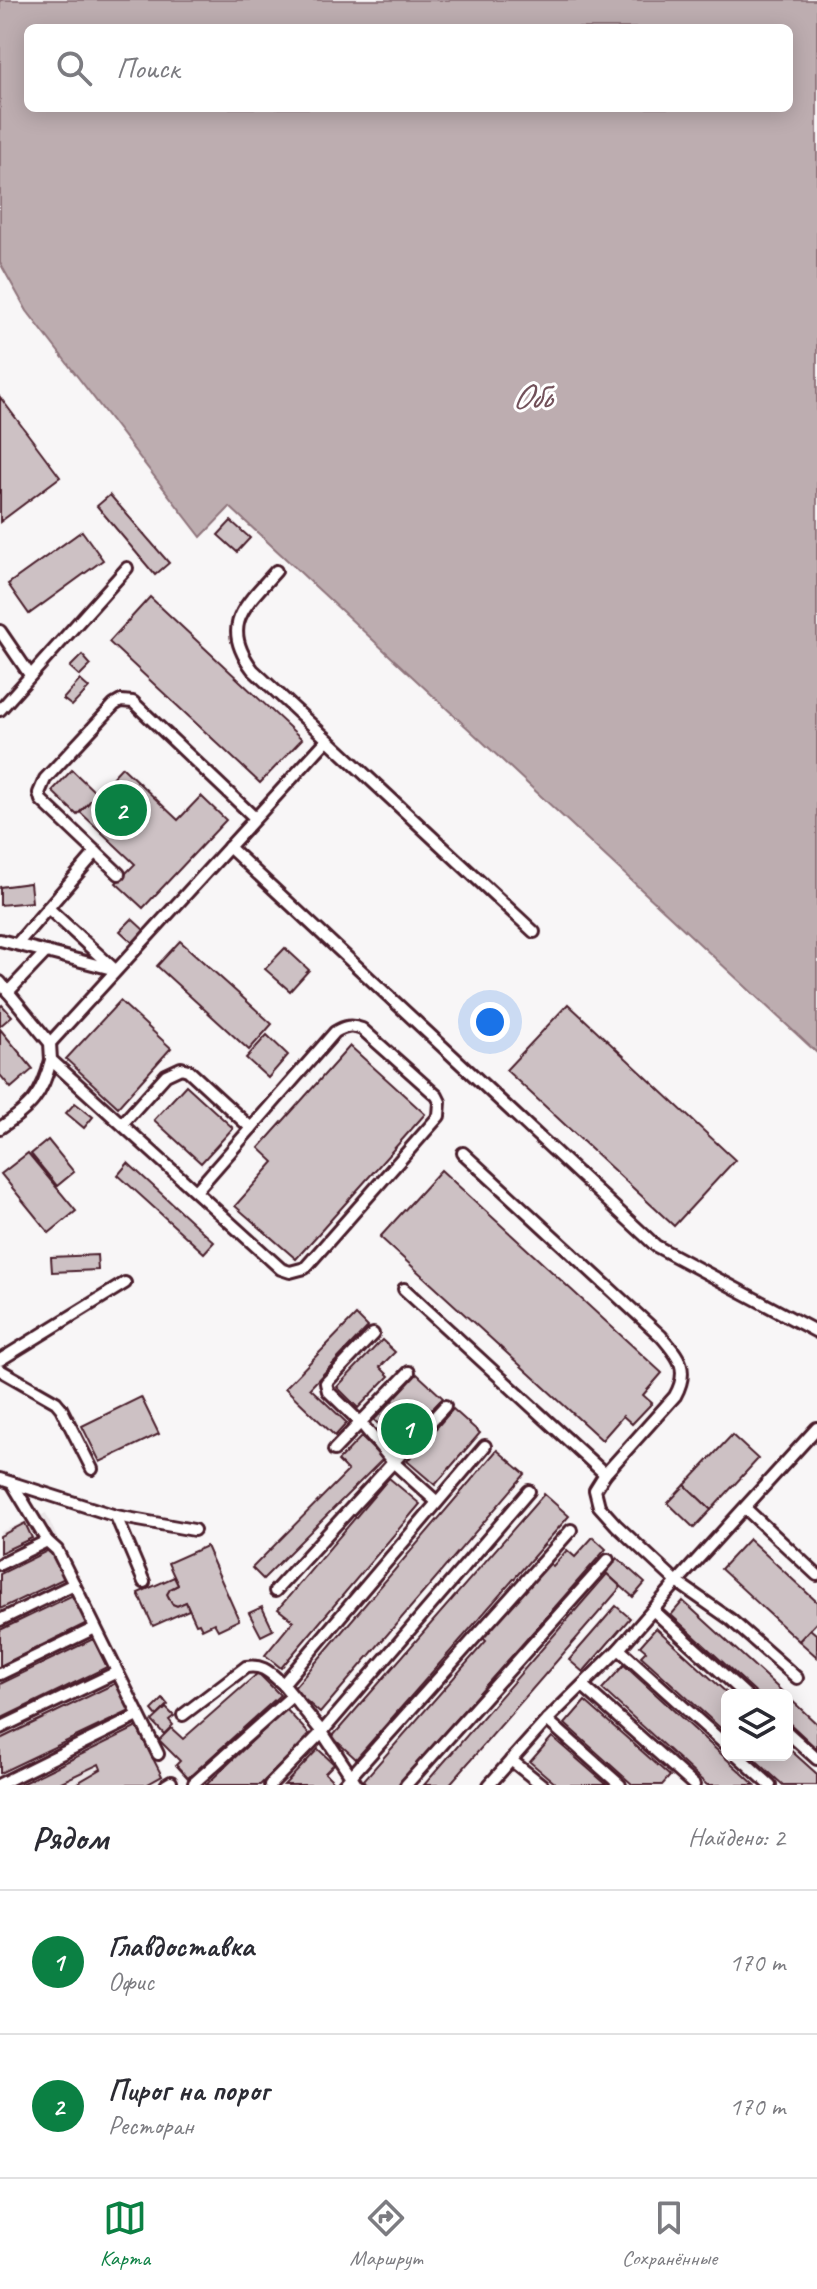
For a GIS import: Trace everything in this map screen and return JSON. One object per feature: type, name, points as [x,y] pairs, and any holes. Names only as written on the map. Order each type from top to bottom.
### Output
[{"type":"lane","points":[[0,710],[127,568]]},
{"type":"lane","points":[[276,571],[237,619],[238,644],[244,658],[327,740],[534,932]]},
{"type":"lane","points":[[0,631],[30,675]]},
{"type":"lane","points":[[119,874],[41,800],[39,793],[45,779],[121,701],[133,702],[255,818]]},
{"type":"lane","points":[[50,1043],[327,740]]},
{"type":"lane","points":[[229,847],[656,1246],[817,1332]]},
{"type":"lane","points":[[17,944],[96,852]]},
{"type":"lane","points":[[48,908],[116,970]]},
{"type":"lane","points":[[0,940],[116,970]]},
{"type":"lane","points":[[8,992],[46,952]]},
{"type":"lane","points":[[0,982],[50,1043],[51,1060],[37,1099],[0,1128]]},
{"type":"lane","points":[[51,1060],[281,1269],[290,1272],[305,1268],[439,1116],[440,1102],[362,1029],[344,1027],[335,1032],[196,1191]]},
{"type":"lane","points":[[122,1124],[166,1075],[181,1068],[188,1070],[251,1128]]},
{"type":"lane","points":[[463,1153],[661,1336],[676,1353],[683,1369],[683,1382],[675,1396],[605,1474],[595,1490],[599,1506],[677,1582],[730,1619],[797,1678]]},
{"type":"lane","points":[[0,1360],[125,1283]]},
{"type":"lane","points":[[404,1289],[605,1474]]},
{"type":"lane","points":[[373,1334],[326,1383],[328,1391],[361,1423],[393,1462],[437,1502]]},
{"type":"lane","points":[[0,1370],[56,1402],[92,1469]]},
{"type":"lane","points":[[334,1450],[409,1372]]},
{"type":"lane","points":[[275,1591],[445,1406]]},
{"type":"lane","points":[[489,1785],[547,1720],[619,1649],[817,1428]]},
{"type":"lane","points":[[283,1684],[485,1446]]},
{"type":"lane","points":[[0,1479],[116,1516],[194,1530]]},
{"type":"lane","points":[[12,1483],[47,1541],[57,1550],[158,1754]]},
{"type":"lane","points":[[270,1785],[322,1732],[529,1491]]},
{"type":"lane","points":[[745,1508],[817,1575]]},
{"type":"lane","points":[[116,1516],[144,1582]]},
{"type":"lane","points":[[343,1785],[354,1781],[571,1530]]},
{"type":"lane","points":[[0,1564],[47,1541]]},
{"type":"lane","points":[[406,1785],[608,1560]]},
{"type":"lane","points":[[0,1620],[74,1584]]},
{"type":"lane","points":[[653,1610],[739,1689]]},
{"type":"lane","points":[[0,1674],[95,1628]]},
{"type":"lane","points":[[619,1649],[721,1741]]},
{"type":"lane","points":[[183,1715],[246,1667],[264,1667],[283,1684],[322,1732],[354,1781]]},
{"type":"lane","points":[[0,1728],[117,1672]]},
{"type":"lane","points":[[583,1686],[694,1785]]},
{"type":"lane","points":[[194,1783],[292,1696]]},
{"type":"lane","points":[[0,1784],[138,1716]]},
{"type":"lane","points":[[547,1720],[620,1785]]},
{"type":"lane","points":[[793,1737],[817,1759]]},
{"type":"lane","points":[[511,1760],[542,1785]]},
{"type":"lane","points":[[744,1761],[770,1785]]},
{"type":"shaded area","points":[[46,1513],[168,1785],[0,1785],[0,1532]]},
{"type":"water","name":"Обь","points":[[0,0],[817,0],[817,1053],[230,507],[201,537],[27,311],[0,263]]},
{"type":"building","points":[[0,397],[60,477],[0,522]]},
{"type":"building","points":[[110,495],[169,563],[155,575],[97,506]]},
{"type":"building","points":[[231,521],[250,538],[237,552],[218,535]]},
{"type":"building","points":[[82,531],[103,560],[29,614],[8,584]]},
{"type":"building","points":[[150,597],[302,739],[260,783],[109,642]]},
{"type":"building","points":[[82,655],[91,665],[80,676],[70,667]]},
{"type":"building","points":[[80,680],[89,688],[72,706],[63,699]]},
{"type":"building","points":[[122,767],[178,820],[201,796],[226,820],[143,908],[116,883],[135,864],[80,812]]},
{"type":"building","points":[[72,770],[97,794],[77,815],[52,791]]},
{"type":"building","points":[[30,883],[32,902],[0,905],[0,887]]},
{"type":"building","points":[[132,919],[145,931],[133,943],[120,931]]},
{"type":"building","points":[[180,941],[272,1024],[249,1050],[157,966]]},
{"type":"building","points":[[285,948],[309,970],[290,991],[265,969]]},
{"type":"building","points":[[120,1001],[171,1048],[118,1107],[66,1059]]},
{"type":"building","points":[[568,1004],[735,1160],[674,1226],[506,1070]]},
{"type":"building","points":[[2,1005],[12,1016],[0,1026],[0,1007]]},
{"type":"building","points":[[0,1029],[33,1069],[11,1088],[0,1075]]},
{"type":"building","points":[[267,1035],[288,1055],[268,1078],[246,1058]]},
{"type":"building","points":[[350,1046],[425,1114],[296,1259],[235,1206],[274,1162],[259,1148]]},
{"type":"building","points":[[186,1085],[233,1128],[201,1163],[154,1120]]},
{"type":"building","points":[[75,1103],[93,1117],[84,1128],[66,1113]]},
{"type":"building","points":[[48,1140],[74,1172],[57,1186],[31,1154]]},
{"type":"building","points":[[28,1153],[76,1211],[49,1233],[1,1174]]},
{"type":"building","points":[[128,1163],[214,1242],[204,1253],[118,1175]]},
{"type":"building","points":[[441,1170],[662,1373],[643,1395],[652,1403],[632,1424],[623,1416],[602,1440],[380,1237]]},
{"type":"building","points":[[97,1255],[98,1270],[52,1272],[51,1257]]},
{"type":"building","points":[[356,1315],[368,1327],[310,1388],[347,1423],[335,1436],[285,1388]]},
{"type":"building","points":[[382,1340],[395,1352],[380,1367],[389,1376],[358,1408],[337,1387]]},
{"type":"building","points":[[417,1374],[443,1398],[399,1444],[374,1420]]},
{"type":"building","points":[[141,1397],[159,1434],[100,1462],[82,1426]]},
{"type":"building","points":[[453,1409],[480,1433],[435,1485],[407,1461]]},
{"type":"building","points":[[732,1435],[758,1459],[711,1510],[685,1485]]},
{"type":"building","points":[[361,1437],[383,1459],[263,1579],[252,1568],[348,1471],[338,1461]]},
{"type":"building","points":[[497,1450],[525,1474],[320,1713],[293,1689]]},
{"type":"building","points":[[389,1478],[420,1504],[281,1668],[265,1655],[293,1621],[278,1609]]},
{"type":"building","points":[[685,1485],[711,1510],[694,1528],[668,1503]]},
{"type":"building","points":[[544,1494],[569,1516],[356,1759],[332,1737]]},
{"type":"building","points":[[25,1523],[32,1538],[0,1553],[0,1536]]},
{"type":"building","points":[[593,1537],[606,1549],[398,1785],[368,1785],[363,1781],[486,1641],[483,1638],[549,1563],[553,1566],[567,1550],[575,1557]]},
{"type":"building","points":[[749,1539],[817,1602],[817,1622],[799,1641],[721,1569]]},
{"type":"building","points":[[206,1546],[239,1620],[218,1630],[214,1623],[202,1629],[199,1623],[196,1624],[186,1602],[177,1606],[172,1604],[167,1594],[178,1585],[168,1563]]},
{"type":"building","points":[[51,1549],[65,1578],[0,1609],[0,1574]]},
{"type":"building","points":[[617,1558],[645,1583],[633,1597],[605,1572]]},
{"type":"building","points":[[607,1574],[621,1587],[449,1785],[424,1785]]},
{"type":"building","points":[[174,1577],[178,1585],[167,1594],[172,1604],[177,1606],[186,1602],[189,1610],[153,1626],[138,1593]]},
{"type":"building","points":[[73,1595],[87,1623],[0,1666],[0,1630]]},
{"type":"building","points":[[683,1601],[779,1689],[752,1689],[671,1615]]},
{"type":"building","points":[[616,1606],[630,1618],[583,1672],[569,1660]]},
{"type":"building","points":[[262,1607],[273,1630],[261,1636],[249,1613]]},
{"type":"building","points":[[656,1628],[722,1689],[721,1729],[641,1656],[646,1651],[640,1646]]},
{"type":"building","points":[[810,1629],[817,1635],[817,1657],[799,1641]]},
{"type":"building","points":[[93,1639],[107,1667],[0,1719],[0,1684]]},
{"type":"building","points":[[624,1665],[721,1754],[721,1761],[729,1761],[755,1785],[707,1785],[602,1689]]},
{"type":"building","points":[[258,1673],[280,1695],[188,1778],[176,1765],[180,1761],[159,1740],[171,1728],[183,1739]]},
{"type":"building","points":[[116,1683],[130,1711],[0,1773],[0,1739]]},
{"type":"building","points":[[163,1699],[168,1705],[157,1716],[152,1710]]},
{"type":"building","points":[[585,1701],[670,1776],[662,1785],[633,1785],[565,1724]]},
{"type":"building","points":[[793,1702],[817,1724],[817,1749],[793,1727]]},
{"type":"building","points":[[166,1708],[174,1716],[169,1720],[173,1725],[164,1734],[152,1721]]},
{"type":"building","points":[[286,1709],[310,1735],[260,1785],[206,1785]]},
{"type":"building","points":[[137,1727],[162,1776],[146,1785],[74,1785],[101,1769],[99,1764],[55,1785],[19,1785]]},
{"type":"building","points":[[552,1737],[607,1785],[557,1785],[530,1762]]},
{"type":"building","points":[[318,1749],[334,1764],[325,1773],[333,1781],[329,1785],[284,1785]]},
{"type":"building","points":[[793,1752],[817,1774],[817,1785],[783,1785],[757,1761],[793,1761]]},
{"type":"place","name":"Пирог на порог","points":[[121,810]]},
{"type":"place","name":"Главдоставка","points":[[407,1429]]}]
